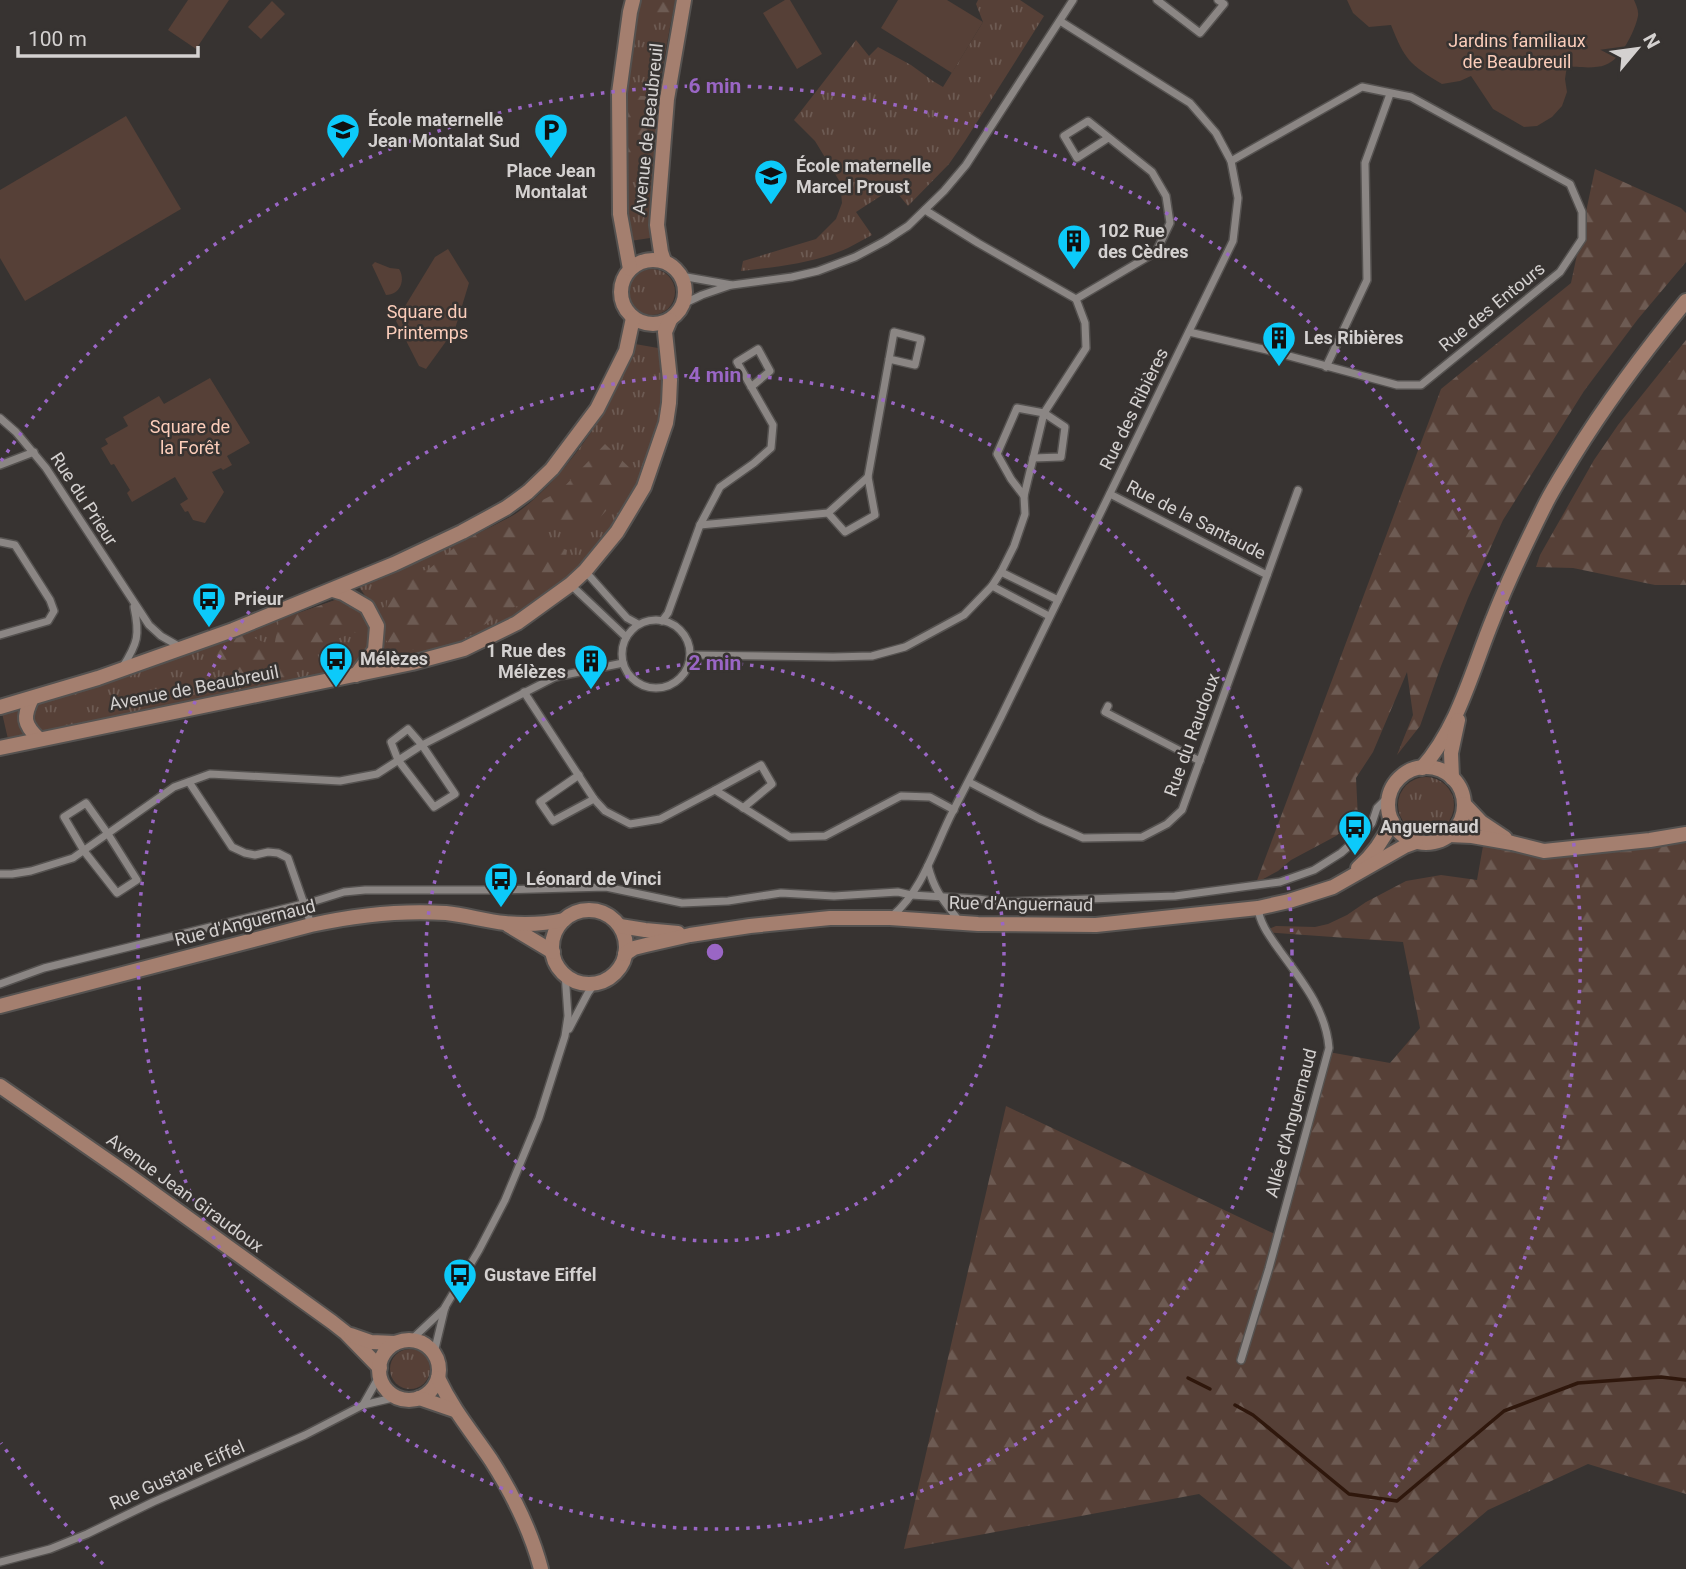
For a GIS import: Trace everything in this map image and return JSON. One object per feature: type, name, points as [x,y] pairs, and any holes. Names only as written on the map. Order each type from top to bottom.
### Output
[{"type":"main road","name":"Avenue de Beaubreuil","points":[[0,707],[121,670],[233,631],[333,590],[480,523],[506,508],[541,481],[597,409],[626,351],[634,318],[622,302],[621,292],[630,269],[620,214],[619,93],[633,0]]},
{"type":"main road","name":"Avenue de Beaubreuil","points":[[664,261],[657,225],[667,99],[684,0]]},
{"type":"main road","points":[[630,269],[646,260],[664,261],[674,267],[681,276],[686,295],[676,316],[661,324],[642,323],[634,318]]},
{"type":"main road","points":[[1422,768],[1447,732],[1462,702],[1493,618],[1547,500],[1598,417],[1686,301]]},
{"type":"main road","name":"Avenue de Beaubreuil","points":[[0,748],[356,676],[464,649],[517,622],[585,571],[617,532],[644,486],[666,423],[670,380],[665,332],[670,320]]},
{"type":"main road","points":[[333,590],[344,593],[367,607],[377,626],[375,650],[356,676]]},
{"type":"main road","points":[[32,698],[25,712],[26,724],[39,740]]},
{"type":"main road","points":[[1452,778],[1451,753],[1462,702]]},
{"type":"main road","points":[[1464,804],[1460,821],[1449,835],[1434,842],[1416,842],[1402,834],[1392,821],[1388,804],[1394,785],[1402,776],[1422,768],[1438,769],[1452,778],[1464,804],[1480,822],[1512,843]]},
{"type":"main road","name":"Rue d'Anguernaud","points":[[1346,878],[1373,853],[1392,821]]},
{"type":"main road","points":[[1449,835],[1472,836],[1544,851],[1686,834]]},
{"type":"main road","name":"Rue d'Anguernaud","points":[[625,954],[634,948],[690,935],[830,918],[1096,925],[1258,908],[1333,887],[1416,842]]},
{"type":"main road","name":"Rue d'Anguernaud","points":[[0,1006],[347,917],[387,913],[445,914],[503,923],[547,923],[564,920],[579,911],[590,910],[602,912],[620,926],[690,935]]},
{"type":"main road","points":[[553,952],[555,934],[564,920]]},
{"type":"main road","name":"Rue d'Anguernaud","points":[[503,923],[553,952],[554,958],[565,973]]},
{"type":"main road","points":[[565,973],[579,982],[591,984],[613,975],[625,954],[626,944],[620,926]]},
{"type":"main road","name":"Avenue Jean Giraudoux","points":[[0,1086],[124,1171],[346,1333],[380,1372]]},
{"type":"main road","name":"Avenue Jean Giraudoux","points":[[346,1333],[371,1342],[395,1343]]},
{"type":"main road","points":[[411,1340],[428,1346],[434,1353],[439,1369],[434,1387],[419,1398],[410,1399],[397,1397],[388,1390],[380,1372],[384,1354],[395,1343],[411,1340]]},
{"type":"main road","points":[[438,1378],[454,1410],[490,1460],[516,1503],[541,1569]]},
{"type":"main road","points":[[419,1398],[454,1410]]},
{"type":"street","points":[[684,304],[732,285],[792,277],[832,266],[855,257],[908,226],[966,165],[1073,0]]},
{"type":"street","points":[[1157,0],[1200,33],[1223,4],[1218,0]]},
{"type":"street","name":"Rue des Ribières","points":[[890,918],[911,895],[928,866],[1233,241],[1238,198],[1231,161],[1216,133],[1190,103],[1060,21]]},
{"type":"street","name":"Rue des Entours","points":[[1189,332],[1397,385],[1421,385],[1560,272],[1582,239],[1582,212],[1570,184],[1411,97],[1362,87],[1231,161]]},
{"type":"street","points":[[1326,367],[1367,280],[1365,163],[1390,94]]},
{"type":"street","points":[[1076,299],[1156,252],[1170,223],[1166,195],[1152,172],[1088,121],[1063,136],[1077,158],[1108,138]]},
{"type":"street","points":[[690,655],[872,656],[905,647],[964,615],[992,586],[1001,572],[1025,514],[1024,496],[1044,413],[1086,348],[1086,323],[1076,299],[925,210]]},
{"type":"street","points":[[681,276],[732,285]]},
{"type":"street","points":[[828,513],[845,532],[875,515],[868,477],[889,359],[894,332],[921,339],[915,365],[889,359]]},
{"type":"street","points":[[662,621],[668,613],[700,525],[720,487],[771,448],[773,425],[751,387],[737,362],[758,349],[771,371],[751,387]]},
{"type":"street","points":[[1024,496],[997,454],[1017,408],[1044,413],[1065,427],[1061,457],[1032,458]]},
{"type":"street","name":"Rue du Prieur","points":[[0,418],[16,432],[46,468],[149,625],[161,636],[182,648]]},
{"type":"street","points":[[0,465],[34,452]]},
{"type":"street","points":[[700,525],[828,513],[868,477]]},
{"type":"street","name":"Rue du Raudoux","points":[[969,782],[1083,838],[1142,837],[1167,824],[1182,810],[1298,490]]},
{"type":"street","name":"Rue de la Santaude","points":[[1110,494],[1267,575]]},
{"type":"street","points":[[0,542],[15,545],[50,600],[54,611],[48,621],[0,635]]},
{"type":"street","points":[[585,571],[628,618],[638,624]]},
{"type":"street","points":[[1001,572],[1058,600]]},
{"type":"street","points":[[571,584],[626,637]]},
{"type":"street","points":[[992,586],[1049,616]]},
{"type":"street","name":"Rue du Prieur","points":[[121,670],[135,645],[139,628],[134,603]]},
{"type":"street","points":[[662,621],[673,625],[688,643],[688,665],[683,675],[665,687],[644,687],[627,673],[621,654],[626,637],[638,624],[662,621]]},
{"type":"street","points":[[0,874],[30,871],[73,858],[174,788],[210,774],[340,781],[377,774],[422,745],[555,677],[623,663]]},
{"type":"street","points":[[524,692],[594,799],[605,811],[630,824],[660,819],[761,765],[772,784],[743,808]]},
{"type":"street","points":[[1108,706],[1105,712],[1200,761]]},
{"type":"street","points":[[408,729],[422,745],[455,794],[434,807],[398,760],[391,742],[408,729]]},
{"type":"street","points":[[579,775],[540,802],[553,821],[594,799]]},
{"type":"street","points":[[189,782],[232,847],[255,855],[268,852],[288,858],[311,925]]},
{"type":"street","points":[[715,790],[790,837],[825,836],[901,796],[930,797],[954,810]]},
{"type":"street","points":[[0,984],[44,968],[344,892],[365,890],[498,891],[606,887],[682,903],[728,901],[781,894],[834,896],[898,892],[1000,902],[1175,896],[1280,882],[1314,870],[1341,853],[1366,831],[1377,808],[1390,795]]},
{"type":"street","points":[[86,803],[108,834],[137,880],[117,893],[84,850],[64,817],[86,803]]},
{"type":"street","points":[[928,866],[939,897],[960,922]]},
{"type":"street","name":"Allée d'Anguernaud","points":[[1241,1360],[1329,1048],[1328,1032],[1321,1015],[1310,994],[1269,936],[1258,908]]},
{"type":"street","points":[[411,1340],[445,1307],[505,1200],[539,1118],[565,1036],[568,1016],[565,973]]},
{"type":"street","points":[[565,1036],[596,982]]},
{"type":"street","points":[[434,1353],[445,1307]]},
{"type":"street","points":[[363,1405],[380,1372]]},
{"type":"street","name":"Rue Gustave Eiffel","points":[[0,1562],[50,1549],[87,1534],[305,1435],[363,1405],[397,1397]]},
{"type":"green space","points":[[188,0],[229,0],[196,49],[168,30]]},
{"type":"green space","points":[[640,0],[675,0],[657,97],[650,238],[630,241],[626,193],[627,108],[631,54]]},
{"type":"green space","points":[[640,0],[675,0],[671,21],[636,17]]},
{"type":"green space","points":[[785,0],[790,0],[822,54],[797,69],[763,13]]},
{"type":"green space","points":[[898,0],[947,0],[983,22],[952,73],[881,28]]},
{"type":"green space","points":[[978,0],[1020,0],[1044,16],[949,164],[908,206],[893,188],[856,212],[872,235],[851,246],[809,261],[741,271],[743,261],[816,239],[836,219],[842,203],[840,182],[815,141],[794,120],[856,40],[869,56],[878,47],[943,87],[983,22],[976,4]]},
{"type":"green space","name":"Jardins familiaux de Beaubreuil","points":[[1347,0],[1634,0],[1638,14],[1630,37],[1622,51],[1611,62],[1601,66],[1567,66],[1567,92],[1562,106],[1552,117],[1537,126],[1524,127],[1493,109],[1471,76],[1442,84],[1422,71],[1409,60],[1391,25],[1369,27],[1353,13]]},
{"type":"green space","points":[[272,1],[285,14],[261,39],[248,27]]},
{"type":"green space","points":[[627,95],[657,97],[654,166],[626,169]]},
{"type":"green space","points":[[126,116],[181,209],[25,301],[0,258],[0,190]]},
{"type":"green space","points":[[1595,169],[1681,208],[1686,213],[1686,262],[1638,319],[1584,391],[1503,520],[1468,598],[1420,726],[1397,755],[1413,715],[1407,672],[1373,752],[1356,778],[1358,818],[1336,836],[1291,860],[1256,883],[1441,389],[1571,283]]},
{"type":"green space","name":"Square du Printemps","points":[[448,249],[469,283],[455,329],[426,369],[419,366],[396,321],[435,257]]},
{"type":"green space","points":[[375,262],[399,269],[402,282],[398,290],[386,295],[372,265]]},
{"type":"green space","points":[[652,269],[668,276],[675,292],[668,308],[652,315],[636,308],[629,292],[636,276]]},
{"type":"green space","points":[[1686,340],[1686,585],[1655,585],[1573,568],[1536,567],[1540,555],[1594,460],[1618,425]]},
{"type":"green space","points":[[635,344],[658,348],[663,391],[661,417],[654,443],[632,493],[601,540],[564,581],[521,614],[452,645],[370,664],[376,611],[359,587],[502,522],[533,500],[552,482],[587,438],[616,390]]},
{"type":"green space","name":"Square de la Forêt","points":[[210,378],[250,443],[227,456],[232,465],[212,472],[224,492],[205,523],[193,520],[188,511],[185,512],[180,504],[188,499],[175,477],[132,502],[127,493],[130,490],[101,448],[108,444],[105,439],[128,426],[123,417],[159,396],[164,404]]},
{"type":"green space","points":[[605,444],[638,476],[594,524],[558,522],[518,529],[567,550],[563,581],[543,599],[504,610],[475,632],[435,646],[395,653],[381,633],[389,592],[407,575],[429,569],[460,543],[560,491]]},
{"type":"green space","points":[[341,598],[371,627],[369,643],[363,654],[355,663],[341,671],[49,731],[39,730],[32,724],[32,709],[39,702],[125,675]]},
{"type":"green space","points":[[341,598],[361,609],[371,627],[311,648],[287,681],[256,688],[205,647],[244,633],[274,647],[279,620]]},
{"type":"green space","points":[[21,707],[19,719],[25,735],[8,739],[2,713]]},
{"type":"green space","points":[[1426,777],[1446,785],[1454,805],[1446,825],[1426,833],[1406,825],[1398,805],[1406,785]]},
{"type":"green space","points":[[1686,834],[1686,1494],[1588,1464],[1488,1510],[1418,1569],[1293,1569],[1199,1494],[904,1549],[1006,1106],[1279,1236],[1323,1051],[1390,1063],[1420,1028],[1403,942],[1262,932],[1276,926],[1315,927],[1328,924],[1406,881],[1441,875],[1477,880],[1483,846],[1544,851]]},
{"type":"green space","points":[[410,1349],[418,1350],[424,1355],[429,1361],[429,1377],[424,1383],[418,1388],[410,1389],[402,1388],[396,1383],[391,1377],[390,1369],[391,1361],[396,1355],[402,1350]]},
{"type":"waterway","points":[[1235,1405],[1253,1415],[1349,1494],[1397,1501],[1504,1411],[1578,1383],[1661,1377],[1686,1380]]},
{"type":"waterway","points":[[1188,1378],[1210,1389]]},
{"type":"place","name":"École maternelle Jean Montalat Sud","points":[[343,160]]},
{"type":"place","name":"Place Jean Montalat","points":[[551,160]]},
{"type":"place","name":"École maternelle Marcel Proust","points":[[771,206]]},
{"type":"place","name":"102 Rue des Cèdres","points":[[1074,271]]},
{"type":"place","name":"Les Ribières","points":[[1279,368]]},
{"type":"place","name":"Prieur","points":[[209,629]]},
{"type":"place","name":"Mélèzes","points":[[336,689]]},
{"type":"place","name":"1 Rue des Mélèzes","points":[[591,691]]},
{"type":"place","name":"Anguernaud","points":[[1355,857]]},
{"type":"place","name":"Léonard de Vinci","points":[[501,909]]},
{"type":"place","name":"Gustave Eiffel","points":[[460,1305]]}]
